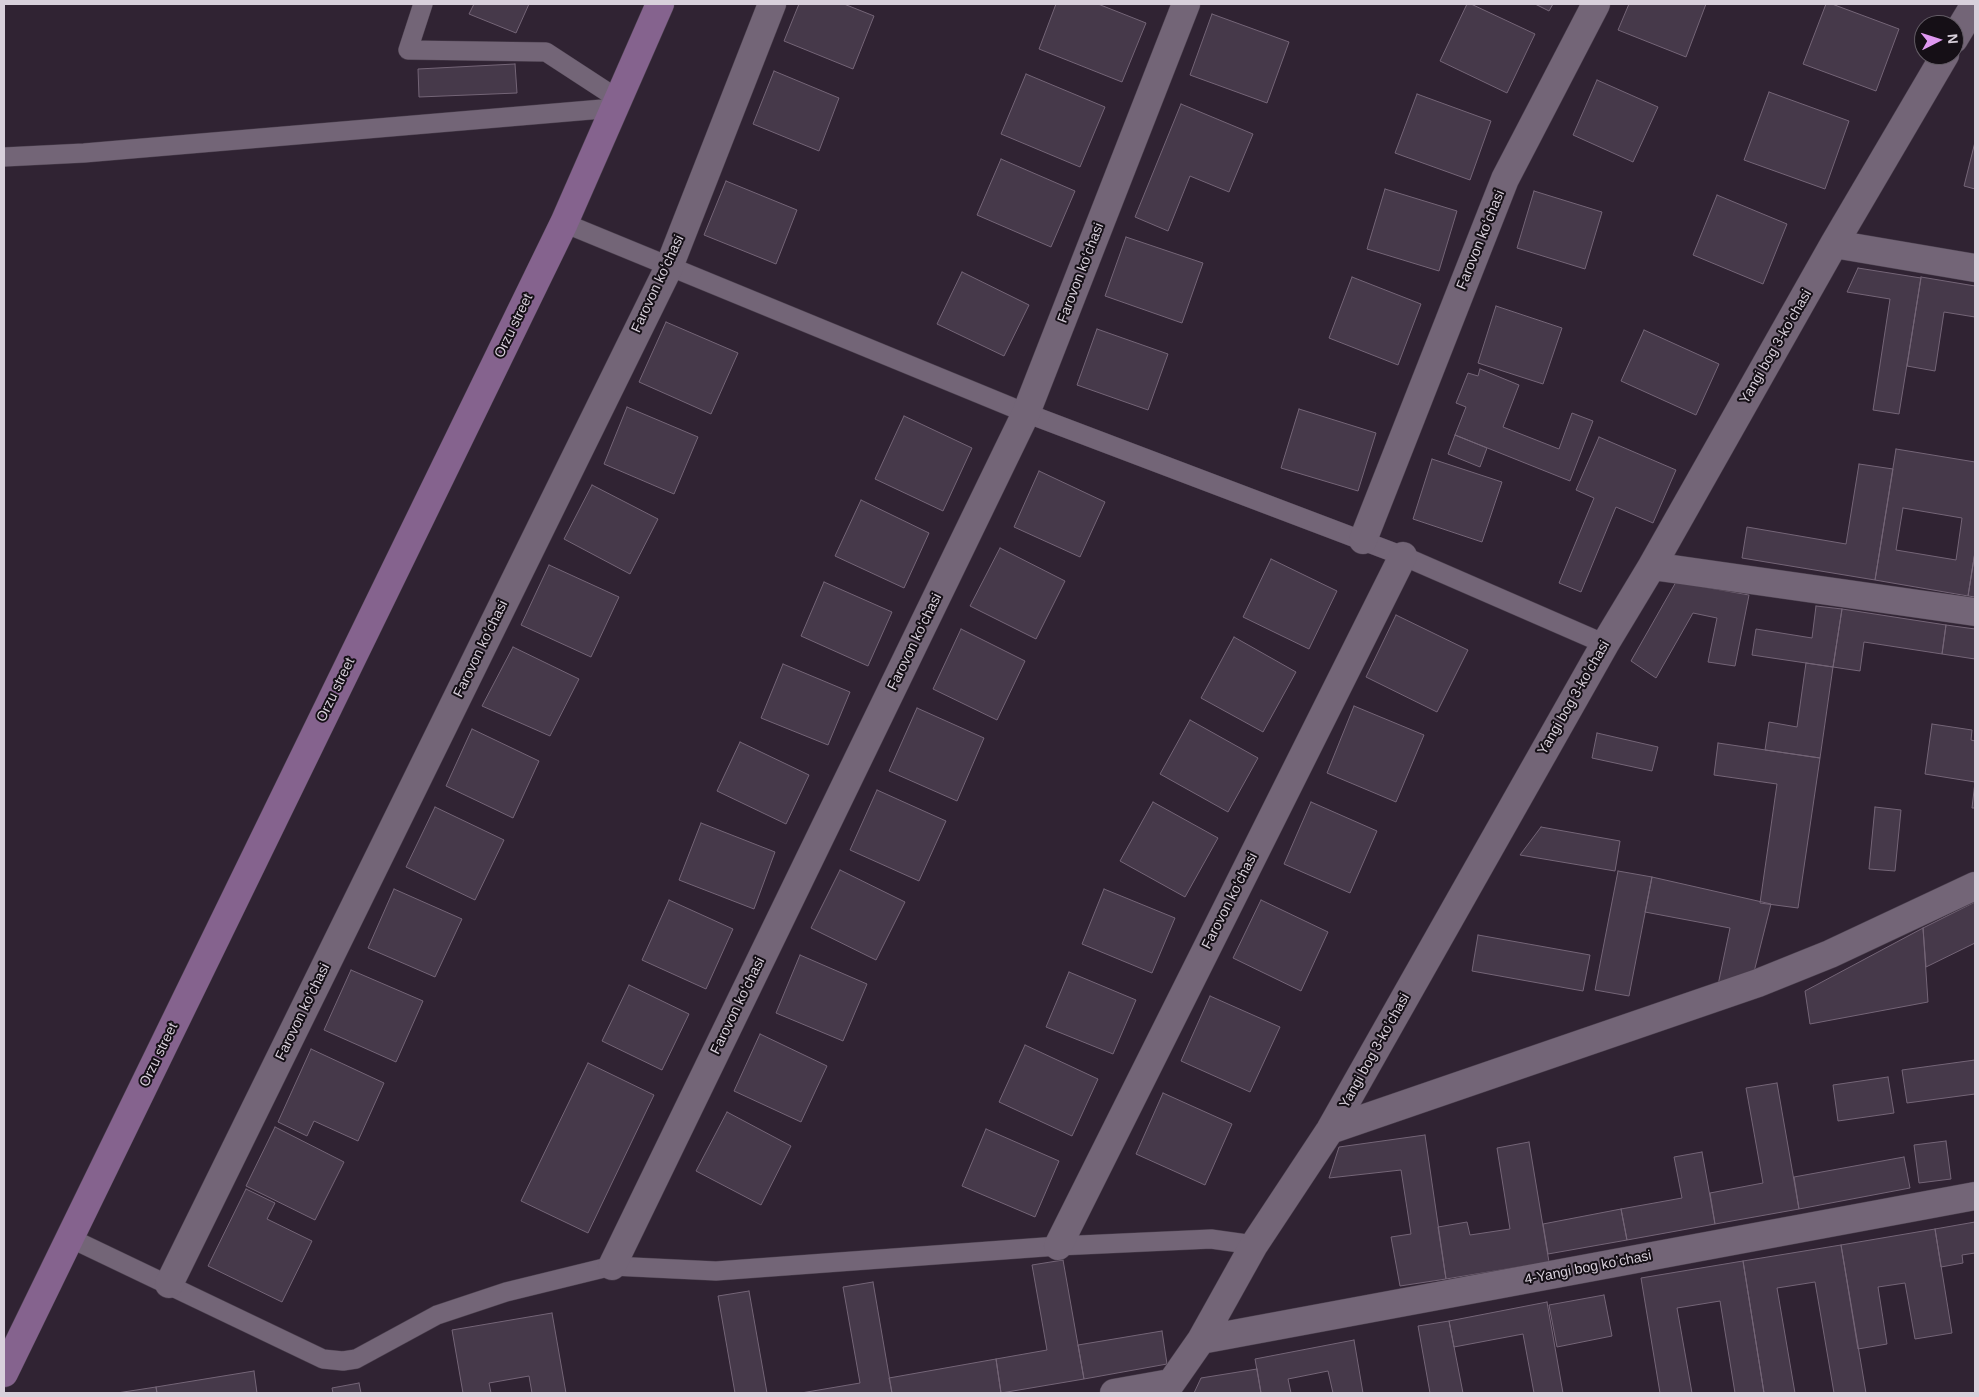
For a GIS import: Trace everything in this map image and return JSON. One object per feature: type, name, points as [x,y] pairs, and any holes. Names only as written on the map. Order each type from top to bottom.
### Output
[{"type":"main road","name":"Orzu street","points":[[4,1373],[564,223],[660,4]]},
{"type":"street","name":"Farovon koʻchasi","points":[[170,1284],[668,267],[772,4]]},
{"type":"street","name":"Farovon koʻchasi","points":[[612,1266],[1026,413],[1186,4]]},
{"type":"street","name":"Farovon koʻchasi","points":[[1363,540],[1505,179],[1596,4]]},
{"type":"street","points":[[1964,22],[1975,4]]},
{"type":"street","name":"Yangi bog 3-koʼchasi","points":[[1167,1388],[1201,1340],[1254,1245],[1330,1130],[1605,644],[1652,566],[1834,244],[1939,65]]},
{"type":"street","points":[[1834,244],[1975,268]]},
{"type":"street","name":"Farovon koʻchasi","points":[[1058,1246],[1402,556]]},
{"type":"street","points":[[1652,566],[1975,612]]},
{"type":"street","points":[[1330,1130],[1758,983],[1830,954],[1975,886]]},
{"type":"street","name":"4-Yangi bog koʼchasi","points":[[1201,1340],[1975,1196]]},
{"type":"street","points":[[1114,1393],[1167,1388]]},
{"type":"lane","points":[[423,4],[408,50],[546,52],[616,104]]},
{"type":"lane","points":[[4,157],[84,153],[616,104]]},
{"type":"lane","points":[[564,223],[1026,413],[1363,540],[1605,644]]},
{"type":"lane","points":[[70,1238],[170,1284],[323,1359],[343,1362],[356,1359],[437,1315],[506,1292],[612,1266],[716,1271],[1058,1246],[1211,1239],[1254,1245]]},
{"type":"building","points":[[474,4],[529,4],[516,33],[469,14]]},
{"type":"building","points":[[799,4],[844,4],[874,16],[853,69],[784,41]]},
{"type":"building","points":[[1056,4],[1098,4],[1146,23],[1122,82],[1039,49]]},
{"type":"building","points":[[1467,4],[1471,4],[1535,34],[1507,93],[1440,61]]},
{"type":"building","points":[[1535,4],[1553,4],[1549,11]]},
{"type":"building","points":[[1629,4],[1706,4],[1686,57],[1618,30]]},
{"type":"building","points":[[1826,4],[1832,4],[1899,29],[1876,91],[1803,64]]},
{"type":"building","points":[[1212,14],[1289,42],[1267,103],[1190,75]]},
{"type":"building","points":[[515,64],[517,93],[419,97],[418,69]]},
{"type":"building","points":[[774,71],[839,98],[819,151],[753,124]]},
{"type":"building","points":[[1026,74],[1105,107],[1080,167],[1001,134]]},
{"type":"building","points":[[1597,80],[1658,107],[1633,162],[1573,135]]},
{"type":"building","points":[[1769,92],[1849,121],[1825,189],[1744,160]]},
{"type":"building","points":[[1417,94],[1491,121],[1470,180],[1395,153]]},
{"type":"building","points":[[1181,104],[1253,134],[1229,192],[1190,176],[1168,231],[1135,217]]},
{"type":"building","points":[[1975,142],[1975,189],[1964,186]]},
{"type":"building","points":[[1001,159],[1075,191],[1051,247],[977,215]]},
{"type":"building","points":[[726,181],[797,210],[776,264],[704,235]]},
{"type":"building","points":[[1385,189],[1457,211],[1439,271],[1367,249]]},
{"type":"building","points":[[1534,191],[1602,212],[1585,269],[1517,248]]},
{"type":"building","points":[[1717,195],[1787,224],[1763,284],[1693,255]]},
{"type":"building","points":[[1126,237],[1203,263],[1182,323],[1105,296]]},
{"type":"building","points":[[1858,268],[1921,278],[1899,414],[1873,410],[1890,299],[1847,292]]},
{"type":"building","points":[[962,272],[1029,305],[1004,356],[937,324]]},
{"type":"building","points":[[1352,277],[1421,304],[1398,365],[1329,338]]},
{"type":"building","points":[[1921,277],[1975,286],[1975,317],[1944,312],[1935,371],[1907,366]]},
{"type":"building","points":[[1496,306],[1562,328],[1543,384],[1478,363]]},
{"type":"building","points":[[666,322],[738,353],[711,414],[639,382]]},
{"type":"building","points":[[1097,329],[1168,354],[1148,410],[1077,385]]},
{"type":"building","points":[[1644,330],[1719,364],[1696,415],[1621,381]]},
{"type":"building","points":[[1480,369],[1519,385],[1503,427],[1559,449],[1572,413],[1593,421],[1570,481],[1455,435],[1466,407],[1456,403],[1468,373],[1478,376]]},
{"type":"building","points":[[627,407],[698,437],[674,494],[604,464]]},
{"type":"building","points":[[1299,409],[1376,433],[1358,491],[1281,468]]},
{"type":"building","points":[[904,416],[972,448],[943,511],[875,479]]},
{"type":"building","points":[[1455,435],[1487,448],[1480,467],[1448,454]]},
{"type":"building","points":[[1599,437],[1676,470],[1653,523],[1616,507],[1581,592],[1559,583],[1594,498],[1576,490]]},
{"type":"building","points":[[1896,449],[1975,462],[1975,552],[1968,596],[1875,580]],"holes":[[[1903,508],[1962,518],[1956,560],[1896,550]]]},
{"type":"building","points":[[1432,459],[1502,482],[1482,542],[1413,519]]},
{"type":"building","points":[[1859,464],[1893,469],[1875,580],[1742,558],[1747,527],[1846,544]]},
{"type":"building","points":[[1039,471],[1105,502],[1080,557],[1014,527]]},
{"type":"building","points":[[592,485],[658,519],[630,574],[564,539]]},
{"type":"building","points":[[861,500],[929,533],[904,588],[835,556]]},
{"type":"building","points":[[1000,548],[1065,581],[1036,639],[970,606]]},
{"type":"building","points":[[1975,552],[1975,597],[1968,596]]},
{"type":"building","points":[[1271,559],[1337,591],[1309,649],[1243,617]]},
{"type":"building","points":[[549,565],[619,597],[591,657],[521,625]]},
{"type":"building","points":[[824,582],[892,612],[868,666],[801,636]]},
{"type":"building","points":[[1676,582],[1749,595],[1735,666],[1708,662],[1717,618],[1693,613],[1656,678],[1631,661]]},
{"type":"building","points":[[1816,606],[1842,609],[1833,667],[1752,655],[1756,629],[1812,638]]},
{"type":"building","points":[[1842,609],[1946,625],[1942,654],[1864,642],[1860,671],[1833,667]]},
{"type":"building","points":[[1396,615],[1468,650],[1437,712],[1366,677]]},
{"type":"building","points":[[1946,625],[1975,629],[1975,659],[1942,654]]},
{"type":"building","points":[[961,629],[1025,661],[997,720],[933,689]]},
{"type":"building","points":[[1234,637],[1296,672],[1263,732],[1201,698]]},
{"type":"building","points":[[513,647],[579,679],[550,736],[482,706]]},
{"type":"building","points":[[1806,663],[1833,667],[1820,758],[1765,750],[1769,722],[1797,727]]},
{"type":"building","points":[[783,664],[850,692],[828,745],[761,718]]},
{"type":"building","points":[[1354,706],[1424,735],[1396,802],[1327,773]]},
{"type":"building","points":[[917,708],[984,738],[957,801],[889,771]]},
{"type":"building","points":[[1190,720],[1258,758],[1228,812],[1160,774]]},
{"type":"building","points":[[1932,724],[1972,730],[1971,740],[1975,741],[1975,782],[1925,774]]},
{"type":"building","points":[[472,729],[539,761],[513,818],[446,786]]},
{"type":"building","points":[[1597,733],[1658,747],[1652,771],[1592,758]]},
{"type":"building","points":[[740,742],[809,775],[786,824],[717,791]]},
{"type":"building","points":[[1718,743],[1820,758],[1798,908],[1760,903],[1777,784],[1714,775]]},
{"type":"building","points":[[1975,782],[1975,808],[1972,808]]},
{"type":"building","points":[[877,790],[946,821],[919,881],[850,850]]},
{"type":"building","points":[[1153,802],[1218,838],[1185,897],[1120,861]]},
{"type":"building","points":[[1311,802],[1377,831],[1350,893],[1284,864]]},
{"type":"building","points":[[435,807],[504,840],[475,900],[406,867]]},
{"type":"building","points":[[1875,807],[1901,810],[1895,871],[1869,869]]},
{"type":"building","points":[[701,823],[775,852],[754,909],[679,880]]},
{"type":"building","points":[[1541,827],[1620,841],[1615,871],[1520,855]]},
{"type":"building","points":[[840,870],[905,902],[876,960],[811,928]]},
{"type":"building","points":[[1618,871],[1652,877],[1629,996],[1595,990]]},
{"type":"building","points":[[1652,877],[1771,904],[1753,976],[1718,985],[1730,928],[1645,912]]},
{"type":"building","points":[[394,889],[462,919],[435,977],[368,948]]},
{"type":"building","points":[[1104,889],[1175,918],[1152,973],[1082,944]]},
{"type":"building","points":[[669,900],[733,929],[706,989],[642,960]]},
{"type":"building","points":[[1261,900],[1328,932],[1301,991],[1233,958]]},
{"type":"building","points":[[1975,902],[1975,943],[1926,967],[1923,928]]},
{"type":"building","points":[[1923,928],[1928,1002],[1810,1024],[1805,991]]},
{"type":"building","points":[[1478,935],[1590,955],[1583,991],[1472,971]]},
{"type":"building","points":[[800,955],[867,984],[843,1041],[776,1013]]},
{"type":"building","points":[[351,970],[423,1001],[396,1062],[324,1030]]},
{"type":"building","points":[[1069,972],[1136,1000],[1113,1054],[1046,1027]]},
{"type":"building","points":[[629,985],[689,1014],[662,1070],[602,1041]]},
{"type":"building","points":[[1210,996],[1280,1027],[1250,1092],[1181,1061]]},
{"type":"building","points":[[760,1034],[827,1066],[801,1122],[734,1091]]},
{"type":"building","points":[[1025,1045],[1098,1079],[1072,1136],[999,1102]]},
{"type":"building","points":[[311,1049],[384,1083],[358,1141],[314,1121],[307,1136],[278,1122]]},
{"type":"building","points":[[1975,1060],[1975,1094],[1907,1103],[1902,1070]]},
{"type":"building","points":[[588,1063],[654,1095],[588,1233],[521,1201]]},
{"type":"building","points":[[1888,1077],[1894,1113],[1838,1121],[1833,1085]]},
{"type":"building","points":[[1777,1083],[1799,1209],[1715,1224],[1710,1193],[1763,1183],[1746,1088]]},
{"type":"building","points":[[1163,1093],[1232,1124],[1205,1185],[1136,1154]]},
{"type":"building","points":[[727,1112],[791,1146],[761,1205],[696,1171]]},
{"type":"building","points":[[275,1127],[344,1162],[315,1220],[246,1186]]},
{"type":"building","points":[[986,1129],[1059,1161],[1035,1217],[962,1186]]},
{"type":"building","points":[[1425,1135],[1446,1279],[1400,1286],[1391,1237],[1411,1234],[1401,1170],[1329,1178],[1339,1147]]},
{"type":"building","points":[[1946,1141],[1951,1179],[1919,1183],[1914,1145]]},
{"type":"building","points":[[1529,1142],[1549,1262],[1446,1279],[1438,1227],[1467,1222],[1470,1235],[1510,1229],[1497,1148]]},
{"type":"building","points":[[1702,1152],[1715,1224],[1627,1240],[1621,1209],[1682,1198],[1674,1157]]},
{"type":"building","points":[[1904,1157],[1910,1188],[1799,1209],[1794,1177]]},
{"type":"building","points":[[246,1189],[275,1203],[267,1219],[312,1241],[282,1302],[208,1266]]},
{"type":"building","points":[[1621,1209],[1627,1240],[1548,1254],[1543,1224]]},
{"type":"building","points":[[1975,1222],[1975,1253],[1962,1255],[1963,1263],[1941,1267],[1935,1229]]},
{"type":"building","points":[[1935,1229],[1952,1333],[1915,1339],[1905,1283],[1878,1287],[1887,1344],[1858,1349],[1841,1245]]},
{"type":"building","points":[[1841,1245],[1866,1393],[1834,1393],[1815,1282],[1777,1288],[1795,1393],[1764,1393],[1743,1261]]},
{"type":"building","points":[[1063,1260],[1084,1379],[1001,1393],[996,1359],[1047,1350],[1032,1265]]},
{"type":"building","points":[[1743,1261],[1764,1393],[1735,1393],[1720,1301],[1677,1308],[1692,1393],[1660,1393],[1641,1278]]},
{"type":"building","points":[[873,1282],[892,1393],[801,1393],[860,1383],[843,1287]]},
{"type":"building","points":[[749,1291],[767,1393],[735,1393],[718,1296]]},
{"type":"building","points":[[1604,1295],[1612,1336],[1557,1347],[1549,1305]]},
{"type":"building","points":[[1547,1302],[1563,1393],[1534,1393],[1523,1334],[1454,1347],[1449,1321]]},
{"type":"building","points":[[552,1313],[566,1393],[532,1393],[529,1376],[489,1383],[491,1393],[463,1393],[452,1330]]},
{"type":"building","points":[[1449,1321],[1463,1393],[1430,1393],[1418,1326]]},
{"type":"building","points":[[1162,1331],[1167,1364],[1084,1379],[1078,1345]]},
{"type":"building","points":[[1354,1340],[1363,1393],[1333,1393],[1328,1371],[1288,1379],[1291,1393],[1261,1393],[1255,1359]]},
{"type":"building","points":[[996,1359],[1001,1393],[892,1393],[889,1378]]},
{"type":"building","points":[[1257,1369],[1261,1393],[1194,1393],[1201,1378]]},
{"type":"building","points":[[254,1371],[257,1393],[157,1393],[156,1387]]},
{"type":"building","points":[[359,1383],[361,1393],[333,1393],[332,1388]]},
{"type":"building","points":[[156,1387],[157,1393],[117,1393]]}]
